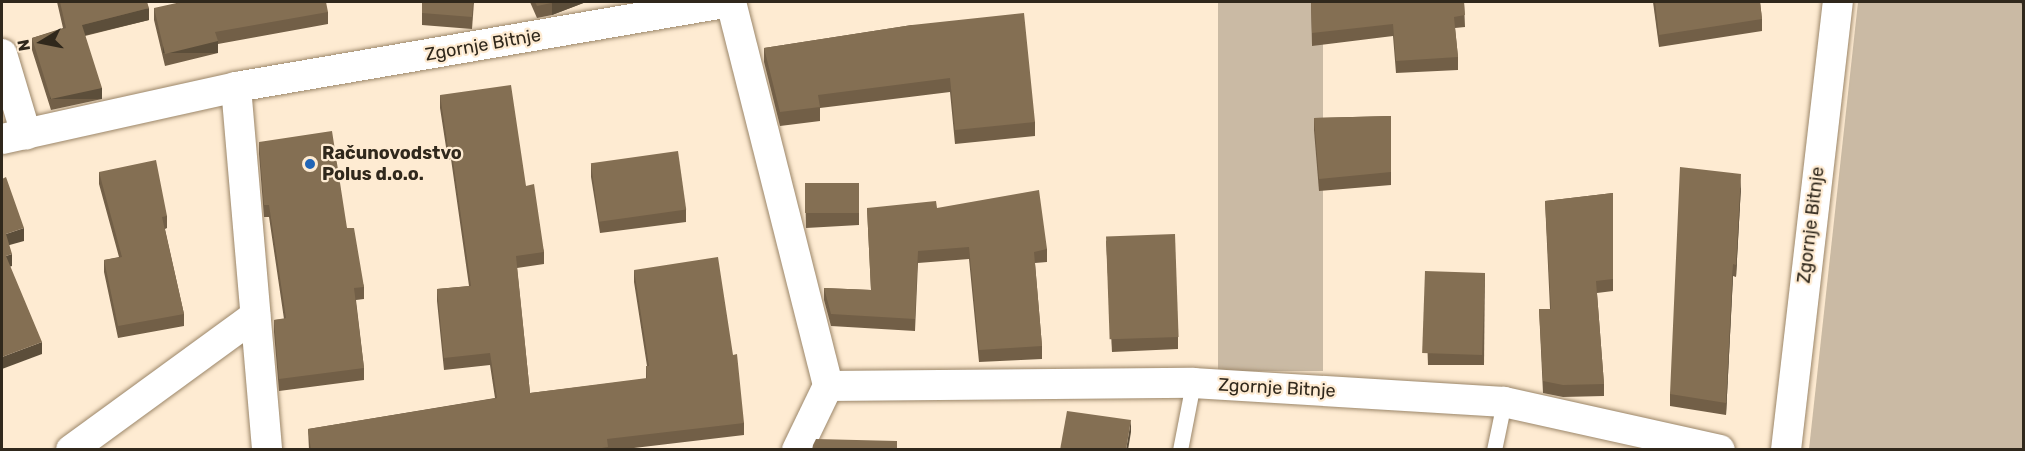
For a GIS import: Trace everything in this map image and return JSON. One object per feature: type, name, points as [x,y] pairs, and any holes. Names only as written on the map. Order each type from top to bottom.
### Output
[{"type":"street","name":"Zgornje Bitnje","points":[[2,54],[14,136],[236,87],[731,2],[828,386],[1193,383],[1504,402],[1720,450]]},
{"type":"street","name":"Zgornje Bitnje","points":[[1786,450],[1838,2]]},
{"type":"street","points":[[236,87],[267,450]]},
{"type":"street","points":[[71,450],[255,316]]},
{"type":"street","points":[[797,450],[828,386]]},
{"type":"lane","points":[[1180,450],[1193,383]]},
{"type":"lane","points":[[1494,450],[1504,402]]},
{"type":"shaded area","points":[[1218,2],[1323,2],[1323,371],[1218,371]]},
{"type":"shaded area","points":[[1858,2],[2023,2],[2023,449],[1809,449]]},
{"type":"building","points":[[60,2],[147,2],[149,8],[82,25],[102,88],[51,99],[32,38],[66,28]]},
{"type":"building","points":[[181,2],[326,2],[328,12],[215,32],[218,41],[165,54],[154,8]]},
{"type":"building","points":[[422,2],[473,2],[472,17],[422,13]]},
{"type":"building","points":[[535,2],[556,2],[537,6]]},
{"type":"building","points":[[1311,2],[1464,2],[1465,15],[1454,17],[1458,57],[1396,61],[1393,24],[1312,33]]},
{"type":"building","points":[[1655,2],[1760,2],[1762,19],[1659,35]]},
{"type":"building","points":[[1024,13],[1035,122],[955,130],[950,78],[818,95],[820,107],[780,112],[764,48],[912,25]]},
{"type":"building","points":[[511,85],[526,186],[534,184],[544,252],[516,256],[530,393],[647,378],[646,366],[649,366],[634,270],[718,257],[733,355],[737,354],[744,423],[607,439],[608,447],[590,450],[311,450],[308,429],[497,398],[490,353],[444,358],[437,289],[471,286],[451,147],[448,148],[440,95]]},
{"type":"building","points":[[1391,116],[1391,172],[1319,179],[1314,118]]},
{"type":"building","points":[[332,131],[347,228],[354,228],[364,287],[354,288],[364,368],[279,379],[274,320],[286,318],[269,205],[264,205],[259,142]]},
{"type":"building","points":[[678,151],[686,209],[599,222],[591,163]]},
{"type":"building","points":[[156,160],[167,216],[162,217],[184,314],[118,326],[104,260],[122,257],[99,172]]},
{"type":"building","points":[[1680,167],[1741,174],[1736,265],[1733,264],[1726,403],[1670,394]]},
{"type":"building","points":[[6,177],[24,228],[6,234],[12,254],[6,256],[42,342],[2,357],[2,179]]},
{"type":"building","points":[[805,183],[859,183],[859,213],[805,213]]},
{"type":"building","points":[[1039,190],[1047,249],[1034,252],[1042,346],[979,350],[969,247],[918,251],[915,319],[831,314],[824,288],[871,290],[867,208],[936,201],[937,208]]},
{"type":"building","points":[[1613,193],[1613,279],[1596,281],[1604,384],[1563,385],[1543,381],[1539,309],[1551,309],[1545,201]]},
{"type":"building","points":[[1175,234],[1179,337],[1110,339],[1106,236]]},
{"type":"building","points":[[1425,271],[1485,273],[1482,355],[1422,353]]},
{"type":"building","points":[[1067,411],[1131,420],[1126,450],[1060,450]]},
{"type":"building","points":[[816,439],[897,441],[897,450],[812,450]]},
{"type":"place","name":"Računovodstvo Polus d.o.o.","points":[[310,164]]}]
